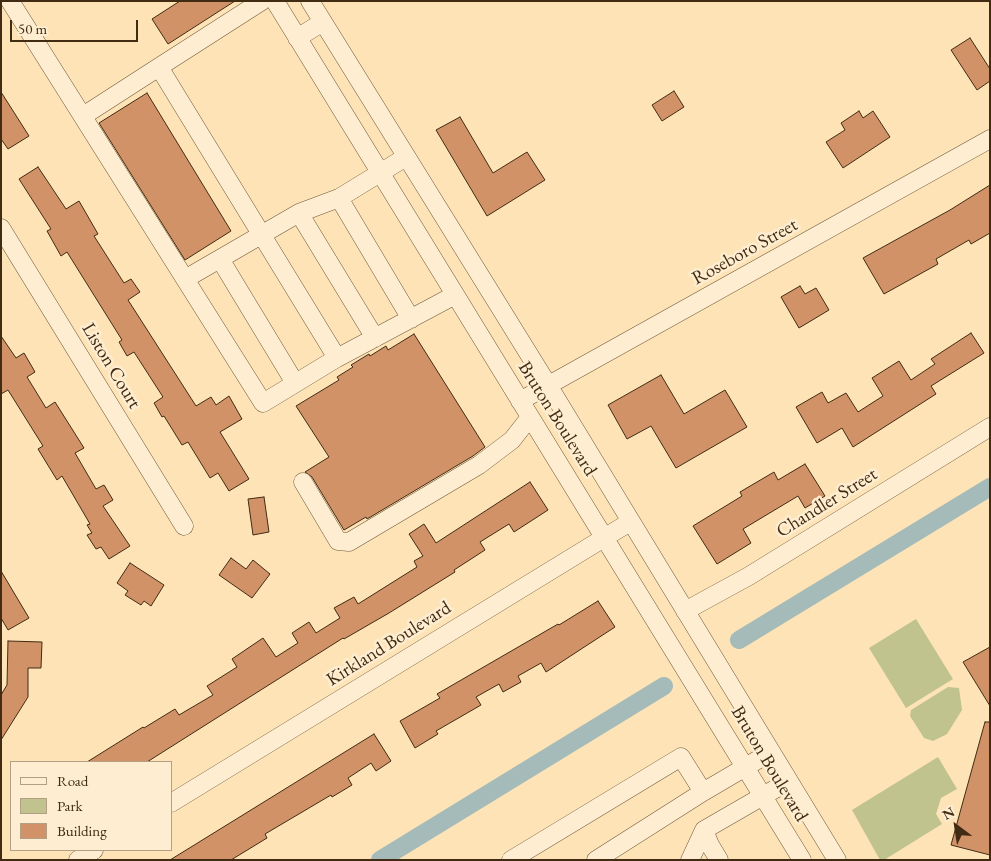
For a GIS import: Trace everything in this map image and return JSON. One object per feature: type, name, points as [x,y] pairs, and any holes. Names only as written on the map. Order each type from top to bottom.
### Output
[{"type":"street","points":[[10,1],[264,402],[337,358],[455,295]]},
{"type":"street","points":[[83,116],[262,1]]},
{"type":"street","name":"Bruton Boulevard","points":[[275,1],[802,860]]},
{"type":"street","name":"Bruton Boulevard","points":[[310,1],[548,385],[837,860]]},
{"type":"street","points":[[297,38],[323,22]]},
{"type":"street","points":[[159,66],[337,358]]},
{"type":"street","name":"Roseboro Street","points":[[520,401],[990,139]]},
{"type":"street","points":[[186,279],[299,213],[339,198],[406,157]]},
{"type":"street","points":[[339,198],[411,319]]},
{"type":"street","points":[[299,213],[375,338]]},
{"type":"street","name":"Liston Court","points":[[1,228],[184,526]]},
{"type":"street","points":[[220,259],[295,383]]},
{"type":"street","points":[[303,482],[338,541],[348,542],[479,465],[512,440],[530,417]]},
{"type":"street","name":"Chandler Street","points":[[685,611],[749,576],[990,427]]},
{"type":"street","name":"Kirkland Boulevard","points":[[172,801],[630,522]]},
{"type":"street","points":[[596,860],[771,752]]},
{"type":"street","points":[[511,860],[681,757],[704,792]]},
{"type":"street","points":[[690,860],[704,830],[789,781]]},
{"type":"street","points":[[704,830],[719,860]]},
{"type":"street","points":[[78,860],[92,851]]},
{"type":"green space","points":[[916,619],[953,679],[906,708],[869,648]]},
{"type":"green space","points":[[948,687],[959,688],[962,710],[947,734],[933,741],[924,738],[910,716],[911,710]]},
{"type":"green space","points":[[938,757],[957,789],[941,798],[936,814],[942,824],[884,860],[880,860],[852,810]]},
{"type":"building","points":[[180,1],[235,1],[168,44],[152,19]]},
{"type":"building","points":[[970,38],[990,69],[990,81],[977,90],[951,50]]},
{"type":"building","points":[[674,91],[684,107],[662,121],[652,105]]},
{"type":"building","points":[[1,92],[29,136],[8,149],[1,139]]},
{"type":"building","points":[[147,93],[231,231],[185,260],[99,123]]},
{"type":"building","points":[[859,111],[863,118],[873,111],[890,137],[843,168],[826,142],[845,130],[841,123]]},
{"type":"building","points":[[460,117],[493,173],[527,152],[545,180],[487,216],[436,130]]},
{"type":"building","points":[[38,167],[66,209],[79,201],[98,234],[94,236],[124,283],[131,279],[140,292],[128,300],[196,406],[211,397],[216,405],[229,396],[242,419],[220,432],[249,479],[229,491],[218,473],[210,478],[188,442],[182,445],[164,416],[162,417],[154,403],[163,397],[134,352],[127,356],[119,342],[122,340],[67,252],[61,256],[47,231],[51,229],[19,179]]},
{"type":"building","points":[[990,185],[990,233],[971,244],[969,240],[936,259],[938,264],[884,294],[863,258],[950,210]]},
{"type":"building","points":[[800,286],[805,294],[816,288],[829,310],[799,328],[781,297]]},
{"type":"building","points":[[971,333],[984,353],[931,386],[936,394],[853,447],[842,428],[817,443],[796,407],[822,392],[828,403],[846,393],[858,412],[883,396],[872,378],[899,361],[911,380],[935,364],[931,359]]},
{"type":"building","points":[[414,334],[485,447],[367,519],[366,517],[344,530],[312,477],[305,472],[329,457],[296,406],[339,380],[337,377],[353,367],[351,365],[369,354],[370,356],[386,346],[388,350]]},
{"type":"building","points":[[1,336],[16,358],[24,353],[35,372],[27,377],[46,408],[55,402],[84,448],[75,453],[96,489],[104,485],[113,500],[103,506],[130,546],[109,559],[101,547],[96,549],[87,535],[92,533],[87,525],[90,524],[62,476],[57,480],[38,449],[43,446],[8,390],[1,394]]},
{"type":"building","points":[[661,375],[684,414],[725,390],[747,427],[676,468],[651,426],[627,439],[608,405]]},
{"type":"building","points":[[805,464],[825,496],[805,508],[798,496],[743,529],[751,543],[717,564],[693,526],[742,496],[740,492],[774,472],[778,480]]},
{"type":"building","points":[[530,482],[548,510],[514,532],[509,524],[480,542],[485,550],[454,570],[455,572],[389,613],[343,638],[149,761],[89,761],[175,709],[179,715],[213,695],[207,686],[237,667],[232,659],[263,638],[276,657],[298,643],[292,633],[309,622],[316,633],[340,618],[334,608],[354,597],[358,604],[417,567],[414,561],[423,556],[409,534],[424,524],[436,543]]},
{"type":"building","points":[[264,497],[269,532],[253,535],[248,499]]},
{"type":"building","points":[[231,558],[246,569],[253,560],[270,574],[252,598],[219,575]]},
{"type":"building","points":[[130,563],[164,585],[151,606],[144,601],[141,605],[125,595],[128,591],[117,583]]},
{"type":"building","points":[[1,571],[29,618],[8,630],[1,618]]},
{"type":"building","points":[[598,601],[615,627],[546,672],[541,663],[518,676],[521,682],[503,692],[499,684],[476,697],[481,705],[436,731],[438,734],[415,748],[400,721],[440,698],[437,694]]},
{"type":"building","points":[[8,641],[42,642],[41,668],[28,668],[28,697],[1,740],[1,695],[7,685]]},
{"type":"building","points":[[990,647],[990,706],[963,662]]},
{"type":"building","points":[[985,722],[990,722],[990,855],[951,845]]},
{"type":"building","points":[[374,734],[391,761],[376,771],[371,763],[348,778],[352,785],[332,797],[331,795],[265,834],[267,838],[231,860],[170,860]]},
{"type":"waterway","points":[[739,640],[990,487]]},
{"type":"waterway","points":[[380,860],[664,686]]}]
